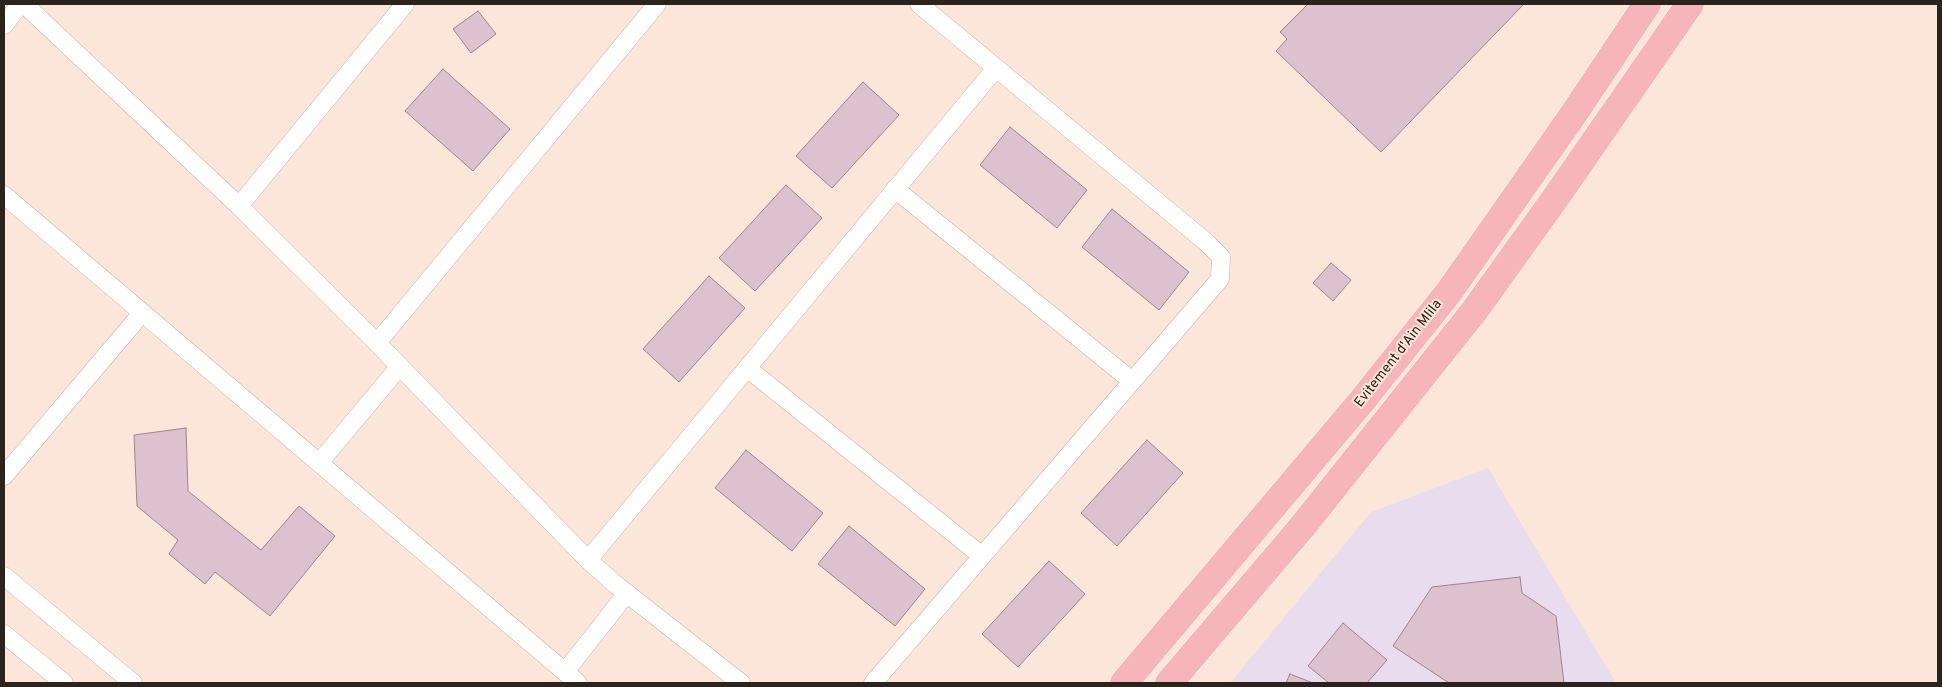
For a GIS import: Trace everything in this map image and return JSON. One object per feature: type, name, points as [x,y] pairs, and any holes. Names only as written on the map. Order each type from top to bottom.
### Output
[{"type":"highway","name":"Evitement d'Ain Mlila","points":[[1124,683],[1362,402],[1449,292],[1575,112],[1647,4]]},
{"type":"highway","points":[[1169,683],[1302,527],[1475,310],[1560,192],[1690,4]]},
{"type":"lane","points":[[239,206],[406,4]]},
{"type":"lane","points":[[377,343],[657,4]]},
{"type":"lane","points":[[873,683],[1220,279],[1222,257],[919,4]]},
{"type":"lane","points":[[4,25],[31,6],[239,206],[377,343],[588,560],[741,683]]},
{"type":"lane","points":[[588,560],[996,68]]},
{"type":"lane","points":[[896,189],[1132,381]]},
{"type":"lane","points":[[4,195],[578,683]]},
{"type":"lane","points":[[4,476],[142,312]]},
{"type":"lane","points":[[320,463],[400,366]]},
{"type":"lane","points":[[747,368],[982,556]]},
{"type":"lane","points":[[4,576],[133,683]]},
{"type":"lane","points":[[565,672],[627,593]]},
{"type":"lane","points":[[4,634],[64,683]]},
{"type":"shaded area","points":[[1488,468],[1616,683],[1230,683],[1371,512]]},
{"type":"building","points":[[1308,4],[1524,4],[1381,152],[1276,51],[1287,39],[1280,32]]},
{"type":"building","points":[[478,11],[496,34],[471,53],[453,29]]},
{"type":"building","points":[[443,69],[510,129],[473,171],[405,111]]},
{"type":"building","points":[[863,82],[899,115],[832,188],[796,156]]},
{"type":"building","points":[[1010,127],[1087,190],[1057,228],[980,165]]},
{"type":"building","points":[[786,185],[822,218],[755,291],[719,258]]},
{"type":"building","points":[[1112,209],[1189,272],[1159,310],[1082,247]]},
{"type":"building","points":[[1331,263],[1351,280],[1333,301],[1313,283]]},
{"type":"building","points":[[709,276],[745,308],[679,382],[643,349]]},
{"type":"building","points":[[186,428],[188,491],[261,550],[299,506],[335,536],[270,616],[215,572],[205,584],[169,554],[178,540],[137,506],[134,435]]},
{"type":"building","points":[[1147,440],[1183,473],[1117,546],[1081,513]]},
{"type":"building","points":[[746,450],[823,513],[792,551],[715,488]]},
{"type":"building","points":[[849,526],[925,589],[895,626],[818,564]]},
{"type":"building","points":[[1049,561],[1085,594],[1018,667],[982,634]]},
{"type":"building","points":[[1520,577],[1522,593],[1556,616],[1564,683],[1449,683],[1393,646],[1432,587]]},
{"type":"building","points":[[1343,623],[1387,660],[1367,683],[1329,683],[1308,666]]},
{"type":"building","points":[[1290,674],[1313,683],[1286,683]]}]
